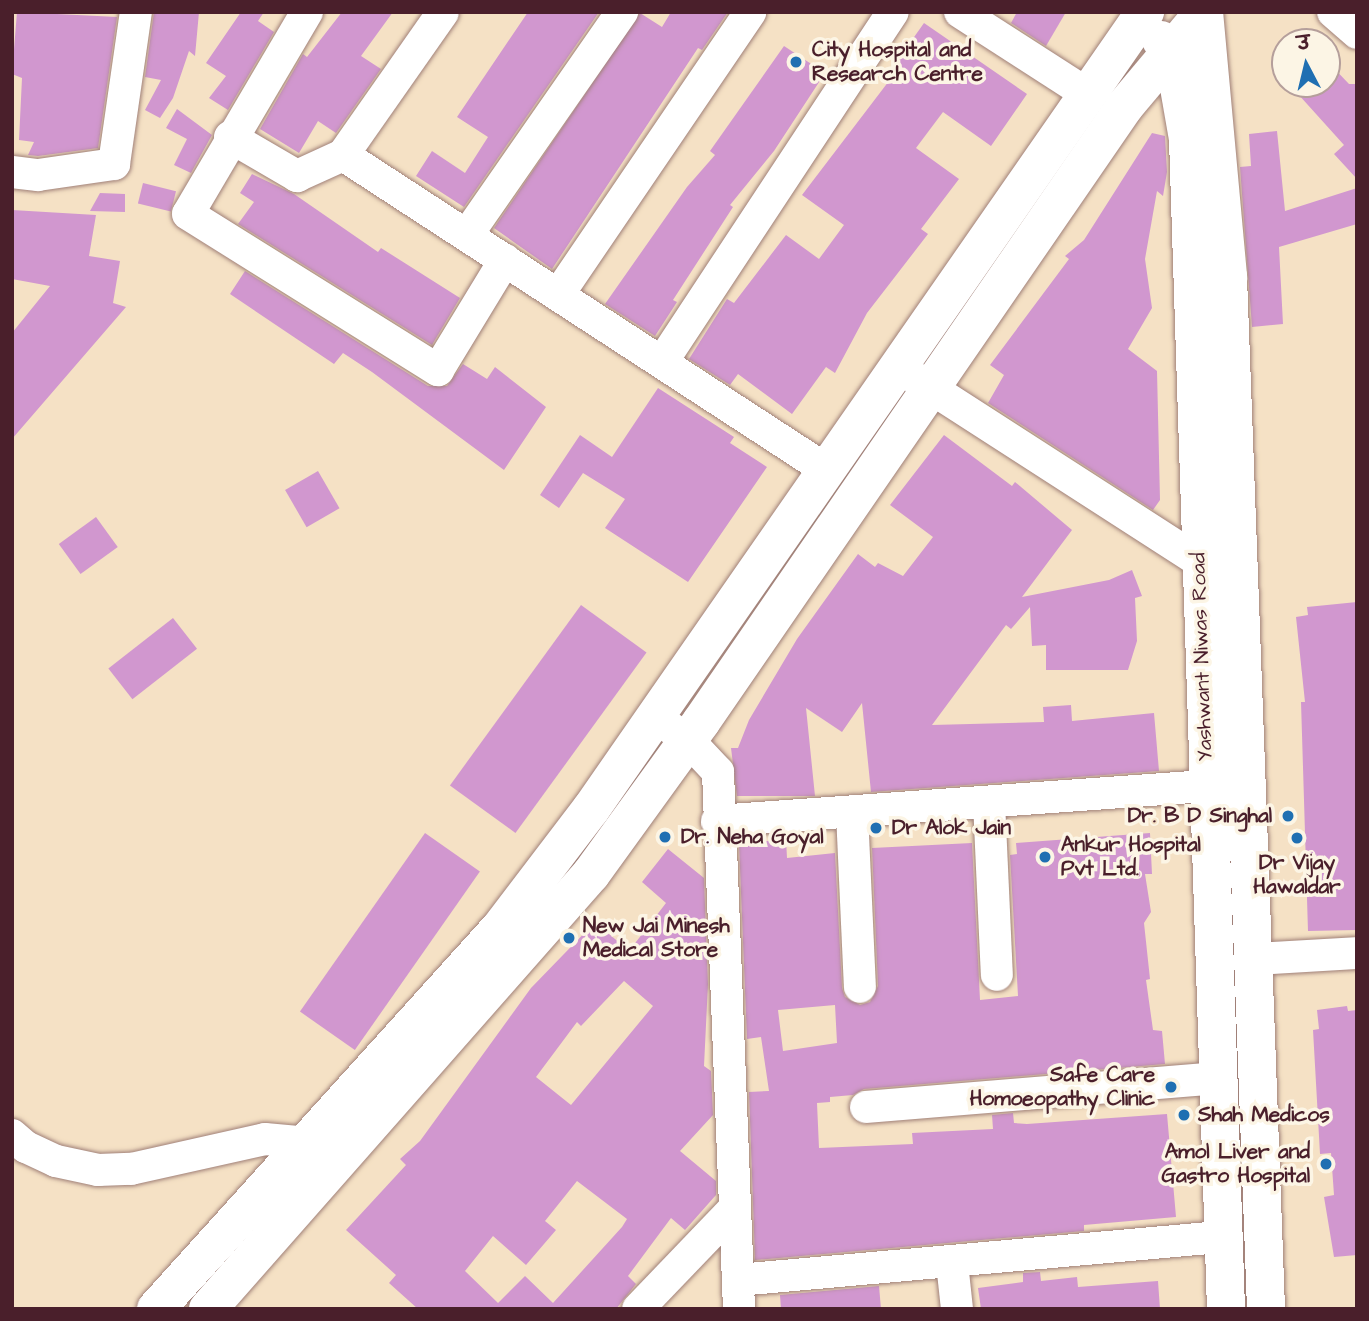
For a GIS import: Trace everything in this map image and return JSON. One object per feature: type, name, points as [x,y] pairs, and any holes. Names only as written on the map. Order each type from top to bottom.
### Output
[{"type":"main road","points":[[156,1309],[591,874],[688,740],[1125,106],[1173,53],[1204,12]]},
{"type":"main road","name":"Yashwant Niwas Road","points":[[1204,12],[1228,277],[1266,1309]]},
{"type":"main road","points":[[208,1309],[333,1133],[501,927],[591,809],[1143,15],[1173,53]]},
{"type":"main road","name":"Yashwant Niwas Road","points":[[1173,53],[1188,139],[1199,561],[1226,1309]]},
{"type":"street","points":[[12,172],[38,175],[114,164],[135,12]]},
{"type":"street","points":[[307,12],[230,137],[188,214],[438,370],[505,260]]},
{"type":"street","points":[[230,137],[297,176],[343,155],[443,12]]},
{"type":"street","points":[[467,236],[622,12]]},
{"type":"street","points":[[558,295],[750,12]]},
{"type":"street","points":[[662,362],[893,12]]},
{"type":"street","points":[[960,12],[1089,95]]},
{"type":"street","points":[[1333,12],[1357,33]]},
{"type":"street","points":[[343,155],[825,469]]},
{"type":"street","points":[[896,367],[1199,561],[1240,565]]},
{"type":"street","points":[[654,717],[688,740],[718,772],[716,821],[739,1294],[952,1263],[1224,1237]]},
{"type":"street","points":[[716,821],[1207,786]]},
{"type":"street","points":[[989,802],[997,975]]},
{"type":"street","points":[[852,813],[860,987]]},
{"type":"street","points":[[1254,959],[1357,953]]},
{"type":"street","points":[[866,1107],[1218,1079]]},
{"type":"street","points":[[12,1135],[26,1147],[56,1161],[98,1170],[131,1169],[265,1139],[333,1133]]},
{"type":"street","points":[[638,1309],[734,1209]]},
{"type":"street","points":[[952,1263],[957,1309]]},
{"type":"building","points":[[17,12],[117,17],[98,148],[28,155],[34,142],[19,140],[22,78],[12,74]]},
{"type":"building","points":[[154,12],[199,12],[195,56],[189,51],[173,98],[160,118],[145,110],[161,80],[145,77]]},
{"type":"building","points":[[241,12],[264,12],[258,21],[274,32],[228,110],[209,98],[226,76],[206,63]]},
{"type":"building","points":[[342,12],[393,12],[361,56],[381,69],[336,133],[318,121],[299,153],[260,129],[303,54],[307,57]]},
{"type":"building","points":[[528,12],[599,12],[464,207],[416,176],[432,151],[465,173],[488,137],[457,117]]},
{"type":"building","points":[[671,12],[728,12],[702,50],[698,48],[552,269],[494,228],[640,13],[662,27]]},
{"type":"building","points":[[1017,12],[1066,12],[1046,46],[1011,23]]},
{"type":"building","points":[[924,23],[1027,94],[991,146],[943,112],[916,148],[959,179],[921,229],[928,234],[867,313],[835,373],[826,367],[792,414],[738,374],[730,385],[689,359],[727,299],[734,303],[786,235],[819,259],[844,225],[802,195],[892,77],[888,74]]},
{"type":"building","points":[[784,46],[825,73],[774,151],[730,205],[733,207],[673,300],[677,302],[655,336],[605,304],[687,187],[715,155],[710,151]]},
{"type":"building","points":[[1341,76],[1349,84],[1357,84],[1357,179],[1334,154],[1344,145],[1302,98],[1341,98]]},
{"type":"building","points":[[177,109],[212,135],[191,173],[174,165],[187,139],[166,128]]},
{"type":"building","points":[[1277,131],[1285,211],[1357,188],[1357,224],[1279,247],[1283,324],[1252,327],[1240,167],[1251,166],[1249,134]]},
{"type":"building","points":[[1152,133],[1165,136],[1167,172],[1163,196],[1157,191],[1145,259],[1152,308],[1128,349],[1157,371],[1160,500],[1153,510],[988,403],[1004,375],[990,365],[1069,259],[1065,256],[1084,240]]},
{"type":"building","points":[[252,174],[294,194],[378,252],[381,248],[460,298],[432,345],[238,224],[254,202],[240,193]]},
{"type":"building","points":[[143,183],[176,191],[171,212],[138,203]]},
{"type":"building","points":[[100,193],[125,194],[125,212],[90,211]]},
{"type":"building","points":[[12,210],[96,215],[89,256],[120,261],[113,303],[126,307],[12,439],[12,333],[50,286],[12,279]]},
{"type":"building","points":[[245,271],[428,386],[447,386],[463,364],[487,379],[495,367],[546,407],[504,470],[343,353],[334,364],[230,294]]},
{"type":"building","points":[[658,388],[734,437],[730,443],[767,467],[688,582],[605,528],[625,499],[583,473],[559,508],[540,495],[580,435],[612,457]]},
{"type":"building","points":[[944,435],[1012,486],[1015,482],[1072,530],[1022,597],[1109,580],[1132,570],[1142,596],[1135,598],[1137,641],[1128,670],[1046,670],[1046,645],[1032,646],[1030,607],[1011,629],[1006,625],[932,725],[1044,722],[1043,707],[1071,705],[1072,721],[1154,713],[1159,771],[871,792],[862,703],[842,732],[806,708],[815,796],[737,796],[731,748],[738,748],[749,720],[797,639],[858,554],[875,567],[878,563],[903,576],[933,537],[890,505]]},
{"type":"building","points":[[318,471],[340,508],[307,527],[285,490]]},
{"type":"building","points":[[96,517],[118,547],[81,574],[59,544]]},
{"type":"building","points":[[1357,602],[1357,930],[1308,931],[1301,702],[1305,702],[1296,617],[1308,615],[1307,607]]},
{"type":"building","points":[[581,605],[647,653],[515,833],[450,785]]},
{"type":"building","points":[[173,618],[197,649],[132,699],[108,668]]},
{"type":"building","points":[[425,833],[480,871],[355,1050],[300,1012]]},
{"type":"building","points":[[1150,833],[1152,874],[1145,874],[1151,912],[1144,923],[1150,979],[1146,980],[1153,1030],[1162,1031],[1165,1064],[864,1089],[853,1095],[830,1097],[830,1102],[817,1103],[819,1148],[913,1144],[912,1133],[993,1129],[992,1115],[1013,1113],[1014,1123],[1027,1124],[1167,1114],[1176,1217],[1084,1225],[1084,1231],[755,1260],[749,1092],[769,1091],[761,1037],[747,1039],[739,844],[786,839],[787,858],[835,853],[842,988],[845,997],[860,1005],[870,1002],[878,986],[872,848],[972,843],[980,1000],[1018,996],[1010,855],[1017,854],[1016,843]],"holes":[[[835,1005],[837,1043],[783,1051],[778,1010]]]},
{"type":"building","points":[[668,849],[704,878],[708,984],[704,1066],[711,1071],[713,1115],[680,1151],[716,1181],[716,1195],[685,1230],[671,1218],[628,1276],[636,1284],[616,1309],[418,1309],[389,1283],[396,1275],[346,1230],[406,1165],[400,1159],[420,1141],[531,988],[595,922],[629,951],[666,903],[642,882]],"holes":[[[624,981],[653,1006],[571,1105],[536,1077],[577,1022],[581,1026]],[[577,1181],[627,1219],[622,1227],[553,1303],[525,1276],[498,1303],[465,1271],[493,1236],[526,1265],[556,1230],[545,1221]]]},
{"type":"building","points":[[1347,1006],[1348,1011],[1357,1010],[1357,1255],[1334,1257],[1324,1197],[1334,1195],[1331,1153],[1320,1154],[1313,1030],[1319,1029],[1317,1010]]},
{"type":"building","points":[[1040,1272],[1041,1281],[1077,1277],[1078,1287],[1158,1281],[1160,1309],[981,1309],[978,1288],[1023,1282],[1023,1273]]},
{"type":"building","points":[[879,1286],[881,1309],[781,1309],[780,1295]]},
{"type":"place","name":"City Hospital and Research Centre","points":[[796,62]]},
{"type":"place","name":"Dr. B D Singhal","points":[[1288,816]]},
{"type":"place","name":"Dr Alok Jain","points":[[876,828]]},
{"type":"place","name":"Dr. Neha Goyal","points":[[665,837]]},
{"type":"place","name":"Dr Vijay Hawaldar","points":[[1297,838]]},
{"type":"place","name":"Ankur Hospital Pvt Ltd.","points":[[1045,857]]},
{"type":"place","name":"New Jai Minesh Medical Store","points":[[569,938]]},
{"type":"place","name":"Safe Care Homoeopathy Clinic","points":[[1171,1087]]},
{"type":"place","name":"Shah Medicos","points":[[1184,1115]]},
{"type":"place","name":"Amol Liver and Gastro Hospital","points":[[1326,1164]]}]
